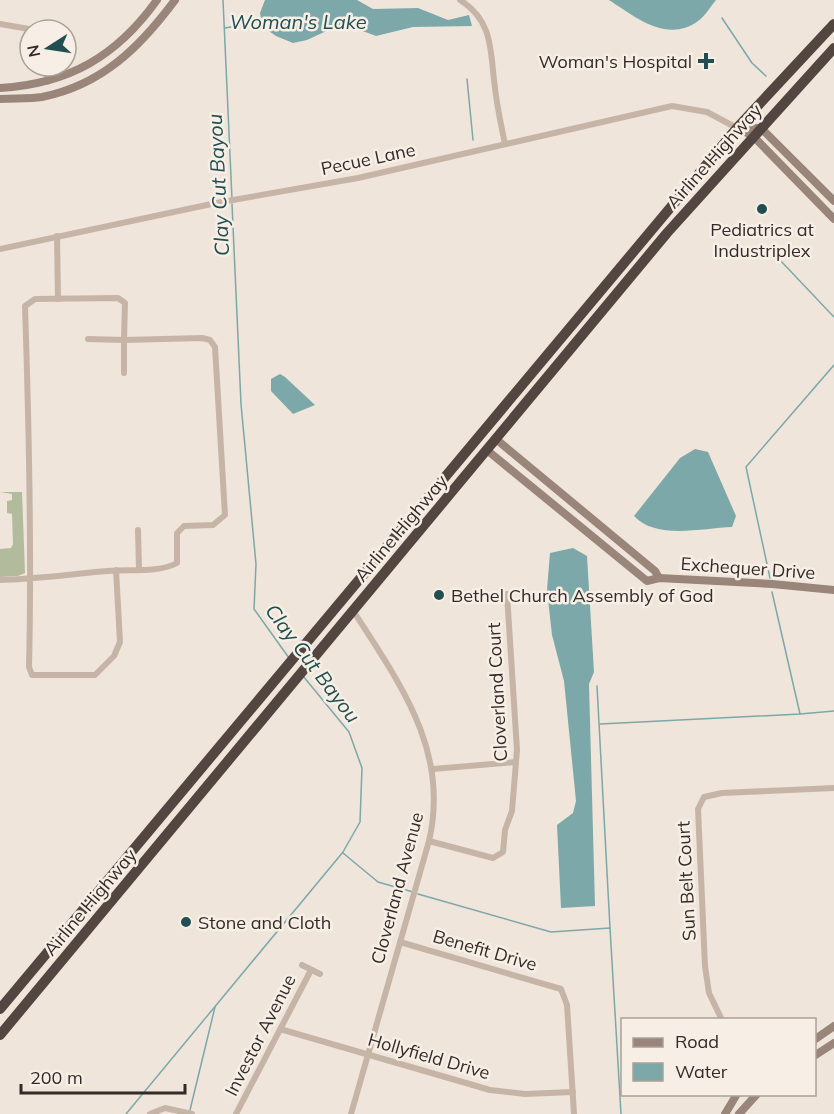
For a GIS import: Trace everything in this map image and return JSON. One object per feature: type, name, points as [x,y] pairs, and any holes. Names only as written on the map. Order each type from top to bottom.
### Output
[{"type":"highway","name":"Airline Highway","points":[[0,1010],[530,372],[737,128],[834,24]]},
{"type":"highway","name":"Airline Highway","points":[[0,1035],[667,233],[834,48]]},
{"type":"highway","points":[[530,372],[542,383]]},
{"type":"highway","points":[[484,428],[497,440]]},
{"type":"highway","points":[[475,438],[488,451]]},
{"type":"highway","points":[[340,600],[354,612]]},
{"type":"highway","points":[[204,764],[217,775]]},
{"type":"highway","points":[[128,855],[141,867]]},
{"type":"highway","points":[[40,962],[52,974]]},
{"type":"street","points":[[0,88],[26,87],[86,68],[118,44],[138,25],[157,0]]},
{"type":"street","points":[[157,24],[166,4],[164,0]]},
{"type":"street","points":[[0,99],[40,97],[74,88],[109,70],[132,51],[175,0]]},
{"type":"street","points":[[460,0],[480,16],[490,38],[495,87],[505,144]]},
{"type":"street","points":[[0,24],[18,27]]},
{"type":"street","points":[[109,70],[106,58],[118,50],[118,44]]},
{"type":"street","points":[[46,78],[46,82]]},
{"type":"street","name":"Pecue Lane","points":[[0,249],[251,196],[358,178],[672,106],[707,112],[737,128]]},
{"type":"street","points":[[737,128],[757,132],[834,201]]},
{"type":"street","points":[[757,132],[834,219]]},
{"type":"street","points":[[57,236],[58,299]]},
{"type":"street","points":[[116,570],[120,642],[114,656],[95,675],[32,675],[28,667],[31,579],[25,306],[35,299],[118,298],[125,303],[124,373]]},
{"type":"street","points":[[0,580],[169,567],[177,563],[177,533],[184,526],[213,525],[224,518],[215,347],[210,340],[202,338],[88,339]]},
{"type":"street","points":[[497,440],[640,559],[659,578]]},
{"type":"street","points":[[488,451],[632,570],[640,559]]},
{"type":"street","points":[[516,475],[526,464]]},
{"type":"street","points":[[540,494],[549,484]]},
{"type":"street","points":[[578,526],[587,516]]},
{"type":"street","points":[[138,530],[140,569]]},
{"type":"street","name":"Exchequer Drive","points":[[632,570],[647,581],[659,578],[834,590]]},
{"type":"street","name":"Cloverland Court","points":[[429,841],[493,858],[503,852],[512,811],[516,762],[507,594]]},
{"type":"street","name":"Cloverland Avenue","points":[[351,1114],[429,841],[435,800],[433,769],[419,723],[393,673],[354,612]]},
{"type":"street","points":[[433,769],[516,762]]},
{"type":"street","name":"Sun Belt Court","points":[[721,1018],[709,993],[705,966],[698,809],[704,797],[722,793],[834,788]]},
{"type":"street","name":"Benefit Drive","points":[[400,942],[561,989],[567,1005],[573,1092]]},
{"type":"street","points":[[302,965],[320,974]]},
{"type":"street","name":"Investor Avenue","points":[[236,1114],[311,969]]},
{"type":"street","points":[[816,1039],[834,1026]]},
{"type":"street","name":"Hollyfield Drive","points":[[280,1029],[499,1091],[525,1094],[573,1092]]},
{"type":"street","points":[[816,1055],[834,1043]]},
{"type":"street","points":[[573,1092],[574,1114]]},
{"type":"street","points":[[725,1114],[736,1096]]},
{"type":"street","points":[[739,1114],[756,1096]]},
{"type":"street","points":[[150,1114],[165,1108],[190,1114]]},
{"type":"green space","points":[[0,492],[22,492],[25,573],[18,576],[0,577],[0,549],[11,548],[13,544],[12,514],[7,513],[7,501],[12,500],[12,494]]},
{"type":"water","name":"Woman's Lake","points":[[265,0],[357,0],[373,9],[418,8],[448,20],[469,15],[472,26],[413,27],[376,36],[352,27],[335,27],[307,40],[293,43],[276,36],[263,27],[260,13]]},
{"type":"water","points":[[609,0],[716,0],[698,21],[675,30],[663,29],[640,20]]},
{"type":"water","points":[[280,374],[315,405],[293,414],[271,391],[271,379]]},
{"type":"water","points":[[695,449],[708,452],[736,516],[732,527],[667,530],[654,528],[634,516],[680,458]]},
{"type":"water","points":[[573,548],[587,556],[594,672],[589,684],[595,906],[561,908],[557,825],[573,813],[576,801],[564,681],[552,635],[547,590],[550,553]]},
{"type":"waterway","name":"Clay Cut Bayou","points":[[223,0],[232,199]]},
{"type":"waterway","points":[[722,18],[752,63],[766,76]]},
{"type":"waterway","points":[[225,28],[263,21]]},
{"type":"waterway","points":[[467,79],[473,140]]},
{"type":"waterway","name":"Clay Cut Bayou","points":[[232,204],[241,404],[256,564],[254,609],[289,658]]},
{"type":"waterway","points":[[779,259],[834,317]]},
{"type":"waterway","points":[[770,578],[746,467],[834,365]]},
{"type":"waterway","points":[[600,724],[800,714],[772,592]]},
{"type":"waterway","name":"Clay Cut Bayou","points":[[126,1114],[343,852],[360,822],[362,768],[349,732],[303,676]]},
{"type":"waterway","points":[[597,686],[610,928]]},
{"type":"waterway","points":[[800,714],[834,711]]},
{"type":"waterway","points":[[343,853],[378,882],[413,892]]},
{"type":"waterway","points":[[418,894],[551,932],[610,928],[621,1114]]},
{"type":"waterway","points":[[190,1110],[215,1007]]},
{"type":"place","name":"Woman's Hospital","points":[[706,61]]},
{"type":"place","name":"Pediatrics at Industriplex","points":[[762,209]]},
{"type":"place","name":"Bethel Church Assembly of God","points":[[439,595]]},
{"type":"place","name":"Stone and Cloth","points":[[186,922]]}]
